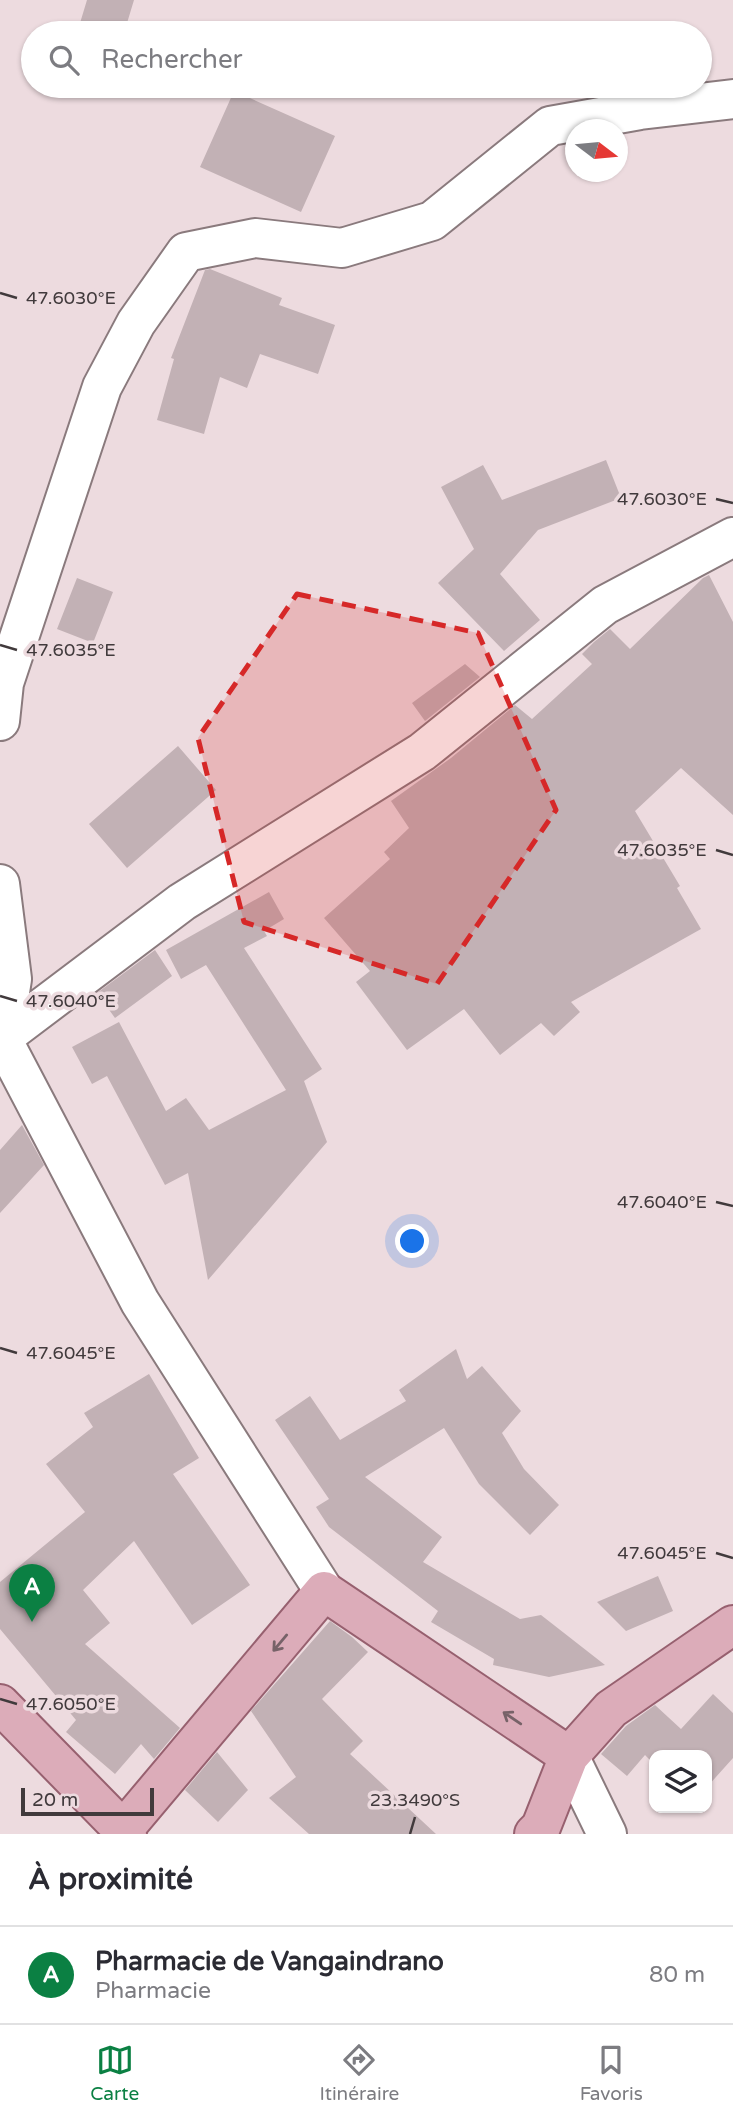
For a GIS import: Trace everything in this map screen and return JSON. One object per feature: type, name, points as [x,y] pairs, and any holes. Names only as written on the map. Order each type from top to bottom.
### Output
[{"type":"main road","points":[[0,1704],[125,1832],[324,1591],[569,1756]]},
{"type":"main road","points":[[534,1834],[541,1827],[569,1756],[611,1709],[733,1625]]},
{"type":"street","points":[[0,721],[4,683],[102,387],[136,323],[186,252],[255,238],[342,248],[432,221],[550,126],[640,110],[733,99]]},
{"type":"street","points":[[2,1036],[182,902],[422,752],[605,605],[733,537]]},
{"type":"street","points":[[0,884],[12,979],[2,1036],[140,1302],[324,1591]]},
{"type":"street","points":[[569,1756],[607,1834]]},
{"type":"highlighted area","points":[[297,594],[478,633],[556,810],[437,984],[244,922],[198,738]]},
{"type":"building","points":[[87,0],[134,0],[128,21],[81,21]]},
{"type":"building","points":[[231,98],[250,98],[335,136],[301,212],[200,167]]},
{"type":"building","points":[[210,269],[282,298],[279,305],[335,325],[318,374],[260,354],[247,388],[220,377],[204,434],[157,420],[174,359],[171,358],[205,270]]},
{"type":"building","points":[[606,460],[621,498],[538,530],[500,574],[540,620],[504,651],[438,583],[474,549],[441,487],[483,465],[502,500]]},
{"type":"building","points":[[709,575],[733,622],[733,815],[681,768],[635,811],[680,886],[677,888],[701,929],[571,1002],[580,1012],[554,1036],[541,1023],[500,1055],[464,1009],[407,1050],[356,982],[370,971],[324,918],[390,859],[384,852],[409,828],[391,801],[451,758],[515,705],[532,719],[592,664],[582,654],[594,642],[610,629],[630,649]]},
{"type":"building","points":[[77,578],[113,592],[93,643],[57,629]]},
{"type":"building","points":[[465,664],[480,677],[425,721],[412,703]]},
{"type":"building","points":[[178,746],[216,790],[127,868],[89,824]]},
{"type":"building","points":[[269,892],[284,919],[264,931],[267,936],[244,948],[322,1069],[304,1081],[327,1142],[208,1280],[188,1173],[165,1185],[107,1076],[92,1084],[72,1047],[119,1022],[166,1111],[186,1098],[209,1130],[286,1090],[206,965],[181,979],[166,950]]},
{"type":"building","points":[[155,950],[172,976],[115,1018],[97,993]]},
{"type":"building","points":[[22,1125],[44,1165],[0,1213],[0,1150]]},
{"type":"building","points":[[456,1349],[467,1379],[482,1366],[521,1411],[502,1433],[524,1469],[559,1505],[530,1535],[479,1484],[444,1428],[365,1477],[442,1537],[423,1562],[520,1619],[541,1615],[605,1665],[549,1677],[493,1665],[494,1659],[431,1622],[438,1611],[329,1527],[316,1507],[329,1499],[275,1420],[310,1396],[340,1440],[406,1401],[399,1390]]},
{"type":"building","points":[[149,1374],[199,1458],[173,1474],[250,1585],[192,1625],[134,1541],[83,1590],[110,1623],[85,1644],[180,1728],[154,1759],[141,1744],[115,1774],[66,1732],[76,1720],[0,1629],[0,1582],[85,1512],[46,1464],[93,1427],[84,1413]]},
{"type":"building","points":[[658,1576],[673,1611],[626,1631],[597,1602]]},
{"type":"building","points":[[330,1621],[368,1652],[322,1699],[363,1741],[350,1754],[436,1834],[309,1834],[269,1798],[296,1777],[251,1711]]},
{"type":"building","points":[[713,1694],[733,1713],[733,1758],[712,1781],[712,1750],[649,1750],[649,1759],[645,1755],[627,1776],[601,1754],[626,1726],[655,1705],[681,1729]]},
{"type":"building","points":[[217,1752],[248,1790],[218,1822],[185,1790]]},
{"type":"place","name":"Pharmacie de Vangaindrano","points":[[32,1622]]}]
